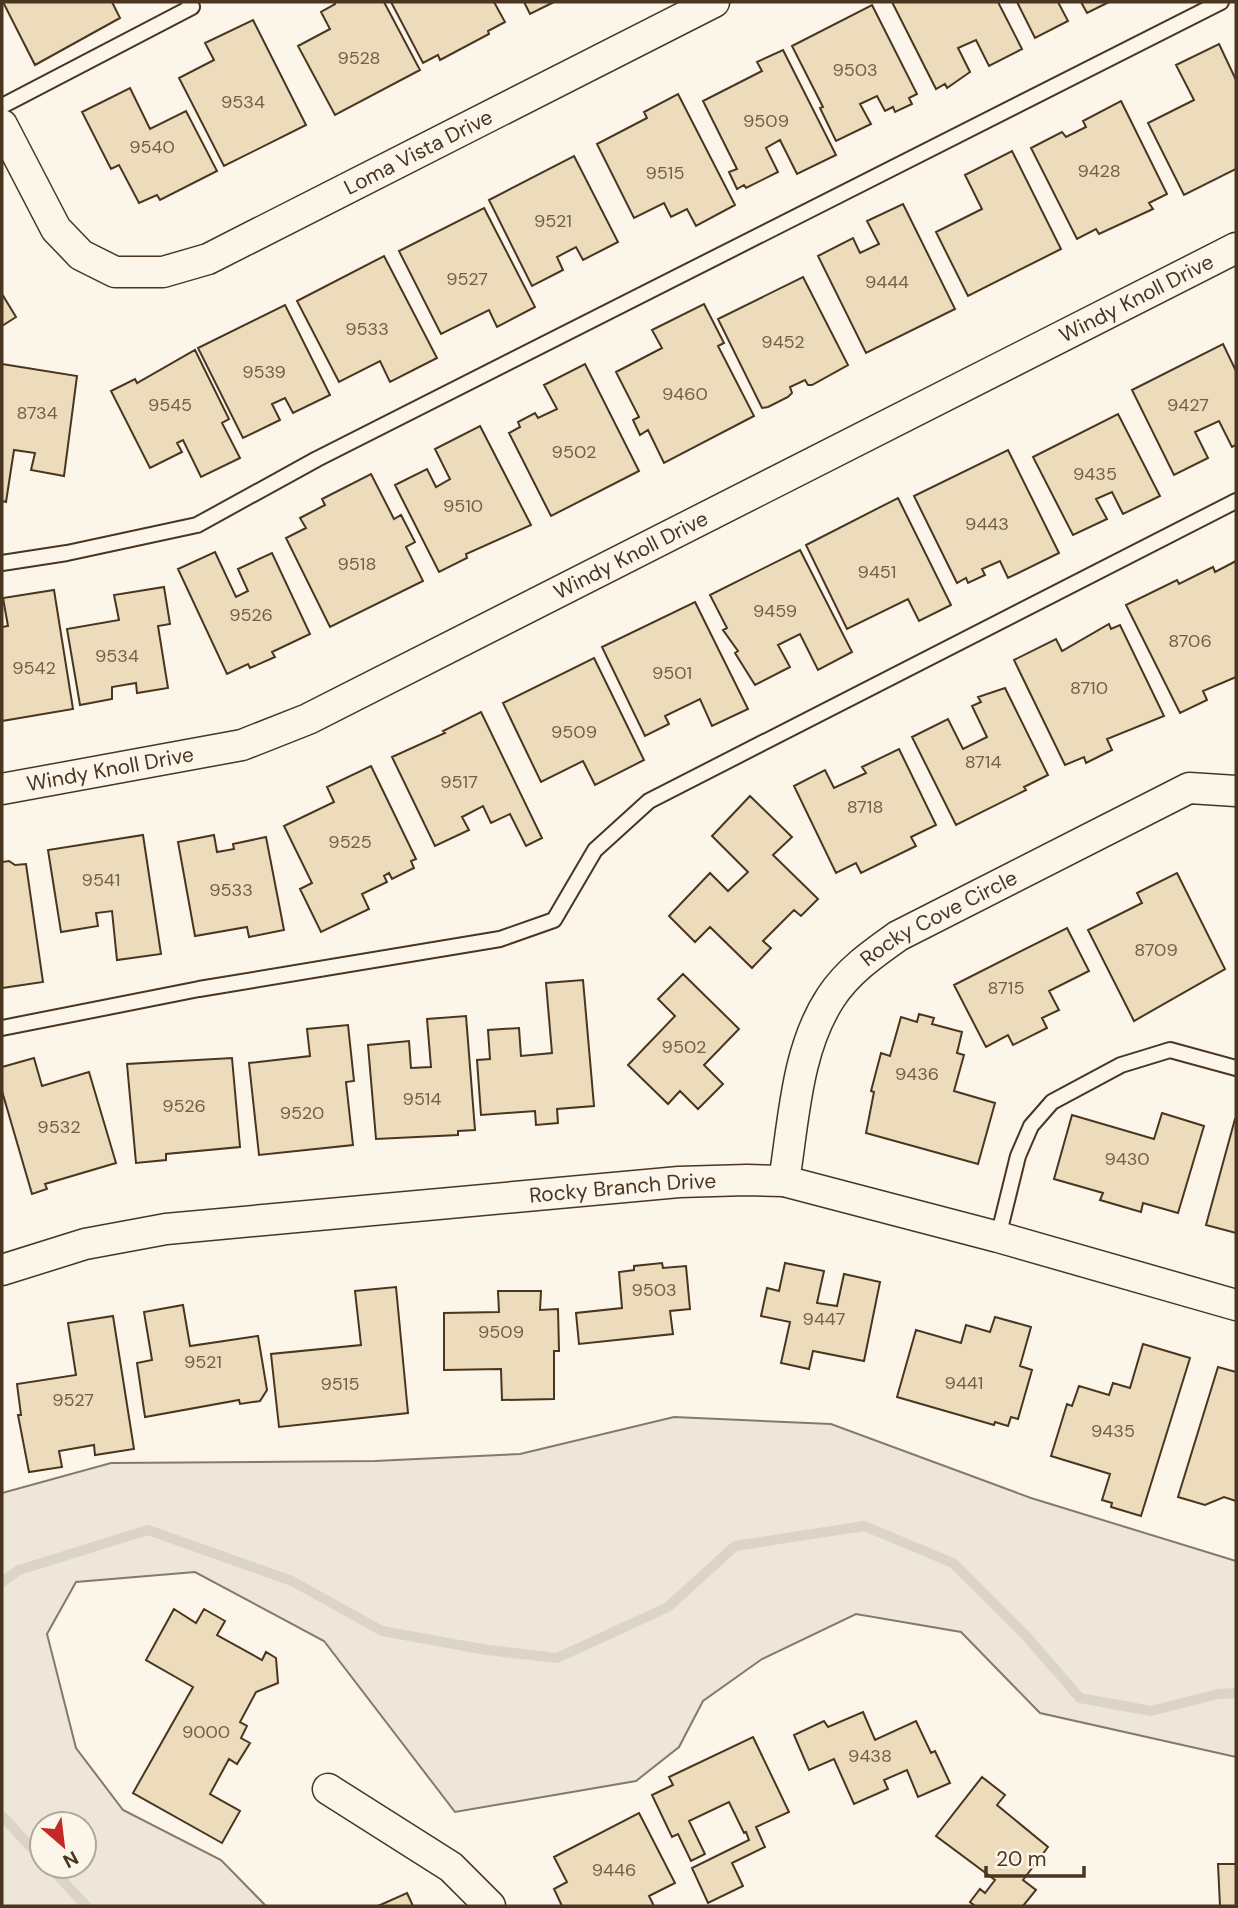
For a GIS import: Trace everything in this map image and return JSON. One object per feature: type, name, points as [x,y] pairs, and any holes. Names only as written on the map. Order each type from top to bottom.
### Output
[{"type":"street","name":"Loma Vista Drive","points":[[2,125],[57,229],[81,255],[115,272],[163,272],[208,259],[714,2]]},
{"type":"street","name":"Windy Knoll Drive","points":[[2,789],[242,745],[307,719],[1236,248]]},
{"type":"street","name":"Rocky Cove Circle","points":[[784,1181],[806,1048],[831,997],[861,963],[898,936],[1189,788],[1236,791]]},
{"type":"street","name":"Rocky Branch Drive","points":[[2,1270],[85,1244],[166,1229],[679,1182],[784,1181],[998,1237],[1236,1306]]},
{"type":"street","points":[[328,1789],[451,1867],[490,1906]]},
{"type":"lane","points":[[2,563],[67,554],[197,525],[317,458],[1221,2]]},
{"type":"lane","points":[[2,106],[194,3]]},
{"type":"lane","points":[[2,1028],[199,989],[500,939],[554,920],[594,850],[649,801],[1236,501]]},
{"type":"lane","points":[[998,1237],[1018,1156],[1031,1126],[1052,1102],[1121,1065],[1170,1050],[1236,1068]]},
{"type":"shaded area","points":[[674,1417],[831,1424],[1031,1498],[1236,1561],[1236,1757],[1040,1713],[961,1632],[856,1614],[762,1659],[703,1701],[679,1747],[636,1781],[455,1812],[324,1641],[195,1572],[76,1582],[47,1634],[76,1748],[123,1810],[221,1860],[266,1906],[2,1906],[2,1493],[111,1463],[375,1461],[520,1454]]},
{"type":"building","points":[[3,2],[112,2],[120,18],[35,65]]},
{"type":"building","points":[[334,2],[384,2],[420,70],[335,115],[298,46],[330,29],[321,12],[335,4]]},
{"type":"building","points":[[391,2],[494,2],[505,22],[488,31],[489,34],[440,60],[438,55],[423,63]]},
{"type":"building","points":[[524,2],[554,2],[530,14]]},
{"type":"building","points":[[892,2],[998,2],[1022,49],[989,66],[976,40],[958,48],[970,72],[947,88],[945,84],[936,89]]},
{"type":"building","points":[[1017,2],[1058,2],[1068,21],[1035,38]]},
{"type":"building","points":[[1081,2],[1109,2],[1087,13]]},
{"type":"building","points":[[872,5],[917,94],[909,98],[912,104],[895,112],[893,107],[885,111],[877,96],[860,104],[871,124],[836,141],[820,108],[823,107],[792,46]]},
{"type":"building","points":[[253,20],[306,125],[224,166],[179,78],[214,60],[205,43]]},
{"type":"building","points":[[1219,44],[1236,80],[1236,169],[1184,195],[1148,123],[1194,100],[1176,65]]},
{"type":"building","points":[[783,50],[836,155],[797,174],[780,140],[766,148],[778,172],[746,188],[744,185],[737,189],[729,172],[737,169],[703,101],[762,71],[757,62]]},
{"type":"building","points":[[130,88],[150,129],[186,111],[217,171],[160,200],[157,195],[139,203],[119,165],[111,169],[82,112]]},
{"type":"building","points":[[678,94],[735,205],[696,226],[687,209],[671,217],[664,203],[634,218],[597,144],[647,118],[644,112]]},
{"type":"building","points":[[1121,101],[1167,194],[1149,203],[1153,209],[1099,234],[1096,229],[1077,239],[1031,148],[1062,132],[1066,137],[1086,127],[1083,121]]},
{"type":"building","points":[[1012,151],[1061,249],[968,296],[936,232],[982,209],[965,175]]},
{"type":"building","points":[[574,156],[618,242],[583,260],[576,247],[557,257],[563,270],[532,286],[489,200]]},
{"type":"building","points":[[903,204],[955,309],[866,353],[818,256],[853,238],[860,253],[879,244],[867,221]]},
{"type":"building","points":[[484,208],[535,307],[497,327],[489,310],[441,334],[399,251]]},
{"type":"building","points":[[384,256],[437,358],[390,382],[380,361],[339,382],[297,301]]},
{"type":"building","points":[[803,277],[848,365],[812,385],[808,385],[805,380],[790,387],[792,393],[788,397],[762,408],[718,319]]},
{"type":"building","points":[[2,294],[16,317],[2,326]]},
{"type":"building","points":[[704,304],[724,343],[718,346],[754,416],[664,463],[648,430],[640,435],[633,420],[639,417],[616,372],[662,348],[652,330]]},
{"type":"building","points":[[285,305],[330,395],[293,413],[285,398],[272,404],[280,420],[243,438],[198,348]]},
{"type":"building","points":[[1223,344],[1236,371],[1236,445],[1232,447],[1219,421],[1195,432],[1208,458],[1174,475],[1132,390]]},
{"type":"building","points":[[195,350],[229,419],[222,423],[240,458],[201,477],[183,440],[177,443],[182,452],[150,468],[111,391],[135,379],[137,383]]},
{"type":"building","points":[[2,364],[77,376],[64,476],[31,470],[35,453],[14,450],[6,502],[2,501]]},
{"type":"building","points":[[585,364],[639,471],[551,516],[509,433],[520,427],[518,422],[535,413],[538,418],[557,409],[544,385]]},
{"type":"building","points":[[1118,414],[1160,496],[1123,514],[1112,492],[1096,499],[1107,519],[1073,535],[1033,457]]},
{"type":"building","points":[[480,426],[531,525],[466,554],[467,558],[439,572],[395,485],[427,469],[436,487],[450,479],[435,449]]},
{"type":"building","points":[[1008,450],[1059,553],[1008,578],[1000,561],[982,569],[985,575],[968,583],[966,578],[957,583],[914,496]]},
{"type":"building","points":[[371,474],[394,519],[401,515],[415,542],[406,547],[423,581],[330,627],[286,538],[306,528],[300,518],[325,505],[322,499]]},
{"type":"building","points":[[898,498],[951,605],[919,621],[908,599],[847,629],[806,545]]},
{"type":"building","points":[[800,550],[852,652],[818,670],[800,634],[778,645],[790,667],[755,685],[735,653],[738,651],[723,630],[727,628],[710,595]]},
{"type":"building","points":[[215,552],[236,597],[248,591],[238,569],[272,553],[310,634],[272,652],[275,657],[250,668],[248,664],[227,674],[178,569]]},
{"type":"building","points":[[1236,561],[1236,677],[1203,691],[1207,700],[1180,713],[1126,605],[1177,580],[1179,584],[1213,567],[1215,572]]},
{"type":"building","points":[[164,587],[170,624],[158,626],[168,688],[137,693],[136,683],[112,687],[112,699],[80,705],[67,629],[119,620],[114,595]]},
{"type":"building","points":[[54,590],[73,709],[2,721],[2,627],[8,626],[3,598]]},
{"type":"building","points":[[695,602],[748,709],[712,726],[700,699],[665,716],[669,724],[645,736],[602,647]]},
{"type":"building","points":[[1109,624],[1111,629],[1120,625],[1164,716],[1107,739],[1112,750],[1086,763],[1084,757],[1065,765],[1014,660],[1056,639],[1062,651]]},
{"type":"building","points":[[594,658],[644,760],[595,785],[583,761],[541,782],[503,703]]},
{"type":"building","points":[[1005,688],[1048,775],[1024,787],[1026,790],[956,825],[912,737],[948,719],[963,749],[987,737],[972,706],[981,702],[978,697]]},
{"type":"building","points":[[481,712],[542,838],[526,846],[510,814],[491,823],[483,806],[462,817],[469,830],[435,846],[392,757],[445,733],[443,731]]},
{"type":"building","points":[[899,749],[936,825],[911,837],[916,846],[861,873],[856,863],[836,873],[794,786],[825,770],[834,788],[866,773],[862,767]]},
{"type":"building","points":[[371,766],[416,859],[411,861],[414,868],[392,879],[389,873],[384,876],[387,882],[362,894],[369,909],[321,932],[300,889],[312,883],[284,826],[334,802],[327,787]]},
{"type":"building","points":[[750,796],[792,837],[773,855],[818,899],[801,916],[794,910],[763,941],[771,948],[752,968],[710,927],[695,942],[669,916],[710,873],[728,891],[748,872],[712,836]]},
{"type":"building","points":[[143,835],[161,954],[117,960],[112,911],[96,913],[98,926],[61,932],[48,850]]},
{"type":"building","points":[[214,835],[217,852],[234,849],[233,844],[266,837],[284,930],[249,937],[247,927],[195,936],[178,842]]},
{"type":"building","points":[[9,861],[15,865],[26,864],[43,982],[2,988],[2,862]]},
{"type":"building","points":[[1177,873],[1225,969],[1134,1021],[1088,930],[1142,903],[1137,893]]},
{"type":"building","points":[[1067,928],[1089,971],[1049,991],[1059,1010],[1042,1018],[1047,1028],[1013,1045],[1008,1035],[986,1047],[954,985]]},
{"type":"building","points":[[683,974],[739,1029],[704,1065],[723,1084],[698,1109],[680,1091],[668,1104],[628,1065],[675,1016],[658,999]]},
{"type":"building","points":[[583,980],[594,1106],[557,1109],[558,1123],[536,1125],[535,1111],[481,1115],[477,1060],[490,1059],[488,1030],[519,1028],[521,1056],[552,1053],[546,983]]},
{"type":"building","points":[[919,1014],[934,1018],[932,1024],[962,1032],[957,1053],[964,1055],[954,1091],[995,1103],[978,1164],[866,1133],[874,1092],[871,1091],[881,1053],[890,1056],[901,1017],[917,1022]]},
{"type":"building","points":[[466,1016],[475,1130],[458,1131],[458,1135],[376,1139],[368,1045],[409,1041],[411,1068],[431,1067],[427,1019]]},
{"type":"building","points":[[348,1025],[354,1081],[346,1082],[353,1145],[259,1155],[249,1063],[310,1056],[307,1029]]},
{"type":"building","points":[[34,1058],[42,1086],[89,1072],[116,1163],[45,1184],[47,1189],[32,1194],[2,1091],[2,1067]]},
{"type":"building","points":[[232,1058],[240,1147],[166,1154],[166,1160],[136,1163],[127,1064]]},
{"type":"building","points":[[1162,1113],[1204,1126],[1178,1213],[1143,1203],[1141,1212],[1100,1200],[1103,1193],[1054,1179],[1072,1115],[1154,1139]]},
{"type":"building","points":[[1236,1119],[1236,1233],[1206,1225]]},
{"type":"building","points":[[662,1263],[663,1268],[686,1266],[690,1309],[670,1311],[673,1334],[579,1344],[576,1313],[622,1308],[619,1272],[634,1270],[634,1266]]},
{"type":"building","points":[[785,1263],[824,1271],[817,1303],[837,1306],[844,1274],[880,1282],[864,1361],[813,1351],[809,1369],[781,1363],[790,1322],[761,1316],[767,1288],[779,1291]]},
{"type":"building","points":[[396,1287],[408,1413],[279,1427],[271,1354],[361,1345],[355,1291]]},
{"type":"building","points":[[498,1291],[541,1291],[540,1310],[558,1309],[559,1351],[554,1351],[554,1399],[502,1400],[501,1369],[444,1370],[444,1313],[499,1312]]},
{"type":"building","points":[[183,1305],[190,1346],[258,1336],[267,1390],[260,1401],[240,1404],[239,1400],[145,1417],[137,1363],[152,1360],[144,1312]]},
{"type":"building","points":[[113,1316],[134,1449],[95,1455],[94,1445],[59,1451],[62,1467],[29,1472],[18,1415],[21,1415],[17,1384],[76,1375],[68,1323]]},
{"type":"building","points":[[995,1317],[1031,1327],[1020,1366],[1032,1370],[1018,1419],[1011,1417],[1008,1426],[995,1422],[994,1425],[897,1397],[916,1330],[961,1343],[966,1325],[990,1332]]},
{"type":"building","points":[[1143,1344],[1190,1358],[1141,1516],[1111,1507],[1112,1503],[1102,1500],[1110,1474],[1051,1456],[1067,1404],[1072,1406],[1079,1386],[1109,1395],[1113,1383],[1130,1388]]},
{"type":"building","points":[[1218,1367],[1236,1372],[1236,1501],[1224,1497],[1205,1505],[1178,1497]]},
{"type":"building","points":[[174,1609],[196,1623],[204,1609],[225,1621],[217,1635],[262,1660],[266,1652],[276,1658],[278,1683],[256,1692],[240,1722],[247,1726],[241,1738],[250,1743],[237,1764],[229,1759],[210,1794],[240,1811],[222,1843],[133,1793],[193,1687],[146,1660]]},
{"type":"building","points":[[863,1712],[875,1740],[916,1721],[931,1753],[935,1751],[950,1783],[918,1797],[907,1770],[884,1780],[888,1789],[854,1804],[834,1759],[809,1770],[794,1735],[824,1721],[828,1727]]},
{"type":"building","points":[[753,1737],[789,1812],[756,1827],[765,1847],[732,1863],[743,1886],[708,1903],[692,1868],[749,1840],[746,1832],[744,1833],[729,1802],[689,1821],[705,1854],[691,1861],[678,1834],[672,1837],[652,1795],[673,1785],[669,1777]]},
{"type":"building","points":[[982,1777],[1005,1795],[997,1805],[1048,1847],[1023,1880],[1036,1890],[1023,1906],[975,1906],[970,1902],[980,1889],[985,1893],[995,1880],[936,1836]]},
{"type":"building","points":[[639,1813],[675,1883],[649,1896],[654,1906],[562,1906],[554,1889],[567,1882],[554,1857]]},
{"type":"building","points":[[1218,1864],[1236,1864],[1236,1906],[1220,1906]]},
{"type":"building","points":[[407,1893],[413,1906],[378,1906]]},
{"type":"waterway","points":[[2,1582],[19,1570],[148,1530],[292,1581],[382,1631],[487,1650],[557,1658],[668,1607],[735,1546],[864,1526],[953,1563],[1027,1637],[1080,1698],[1151,1711],[1218,1694],[1236,1693]]},
{"type":"waterway","points":[[2,1816],[28,1844]]},
{"type":"waterway","points":[[62,1880],[86,1906]]}]
